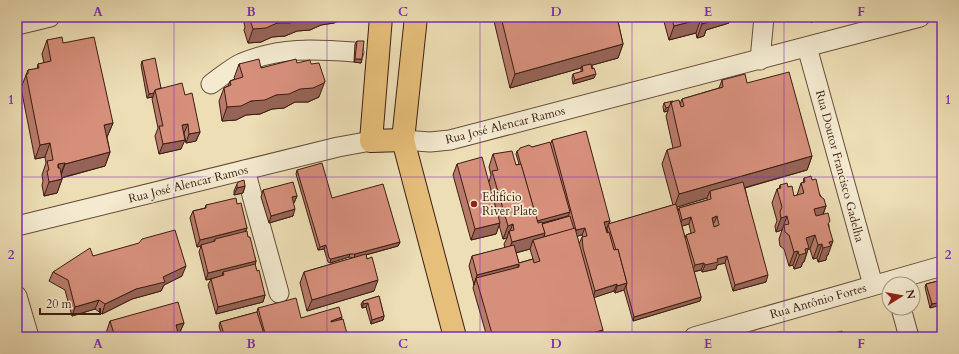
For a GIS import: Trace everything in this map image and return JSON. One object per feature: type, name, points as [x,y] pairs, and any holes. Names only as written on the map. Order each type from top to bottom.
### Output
[{"type":"main road","points":[[371,141],[365,54],[381,17]]},
{"type":"main road","points":[[416,17],[403,140],[455,337]]},
{"type":"main road","name":"Rua José Alencar Ramos","points":[[371,141],[403,140]]},
{"type":"street","points":[[17,25],[50,17]]},
{"type":"street","points":[[760,60],[764,17]]},
{"type":"street","name":"Rua José Alencar Ramos","points":[[403,140],[430,142],[450,140],[920,17]]},
{"type":"street","name":"Rua Doutor Francisco Gadelha","points":[[807,47],[873,285]]},
{"type":"street","points":[[211,84],[240,64],[266,55],[287,51],[312,49],[365,54]]},
{"type":"street","name":"Rua José Alencar Ramos","points":[[17,226],[338,147],[371,141]]},
{"type":"street","points":[[245,170],[279,293]]},
{"type":"street","name":"Rua Antônio Fortes","points":[[911,276],[942,266]]},
{"type":"street","name":"Rua Antônio Fortes","points":[[694,337],[881,284]]},
{"type":"street","points":[[17,296],[29,337]]},
{"type":"street","points":[[903,316],[909,337]]},
{"type":"building","points":[[249,17],[302,17],[290,23],[277,23],[266,28],[253,29]]},
{"type":"building","points":[[501,17],[617,17],[623,44],[515,74]]},
{"type":"building","points":[[671,17],[707,17],[709,22],[702,24],[701,19],[674,26]]},
{"type":"building","points":[[62,37],[63,43],[94,37],[113,123],[104,125],[110,152],[65,164],[58,164],[62,179],[49,182],[47,161],[53,160],[50,143],[40,145],[26,74],[28,74],[28,70],[39,68],[38,64],[51,61],[47,40]]},
{"type":"building","points":[[357,41],[364,41],[362,59],[355,59]]},
{"type":"building","points":[[155,58],[161,88],[155,90],[154,93],[149,94],[142,61]]},
{"type":"building","points":[[259,59],[261,68],[296,59],[297,63],[310,60],[311,64],[319,63],[325,81],[324,83],[313,88],[300,89],[289,94],[276,95],[265,100],[251,101],[241,106],[227,107],[224,88],[231,85],[230,81],[243,77],[239,64]]},
{"type":"building","points":[[591,64],[592,69],[594,68],[596,74],[575,80],[573,74],[583,71],[582,66]]},
{"type":"building","points":[[789,72],[812,156],[679,194],[667,150],[681,146],[671,102],[679,100],[681,107],[684,106],[682,99],[723,87],[722,80],[745,74],[747,83]]},
{"type":"building","points":[[182,83],[185,95],[192,93],[200,132],[189,134],[188,124],[182,125],[185,140],[163,144],[159,126],[163,126],[155,90]]},
{"type":"building","points":[[673,101],[669,107],[666,108],[664,103]]},
{"type":"building","points":[[586,131],[610,221],[604,222],[607,233],[609,232],[614,250],[618,249],[627,283],[617,286],[617,284],[595,291],[583,248],[582,237],[587,236],[585,228],[576,230],[552,140]]},
{"type":"building","points":[[550,142],[570,212],[537,221],[517,151],[520,148],[529,145],[532,147]]},
{"type":"building","points":[[512,151],[516,165],[521,164],[538,223],[542,222],[545,233],[512,242],[509,231],[514,230],[513,224],[508,226],[492,171],[498,170],[493,154]]},
{"type":"building","name":"Edifício River Plate","points":[[482,157],[500,223],[475,229],[457,164]]},
{"type":"building","points":[[322,163],[332,198],[383,184],[400,242],[355,254],[331,259],[329,258],[326,245],[320,247],[297,170]]},
{"type":"building","points":[[811,176],[812,180],[816,179],[820,196],[824,199],[826,206],[814,209],[816,216],[828,213],[830,221],[828,224],[833,241],[829,242],[831,246],[823,248],[822,244],[818,245],[815,235],[806,238],[809,248],[805,249],[806,253],[799,255],[798,251],[794,252],[789,235],[785,232],[784,225],[789,224],[787,216],[781,218],[780,212],[782,207],[777,189],[781,188],[780,185],[787,183],[788,187],[792,186],[794,196],[804,193],[801,183],[805,182],[804,178]]},
{"type":"building","points":[[244,180],[245,186],[237,188],[238,182]]},
{"type":"building","points":[[293,182],[297,196],[292,197],[295,209],[271,216],[263,190]]},
{"type":"building","points":[[743,182],[768,275],[735,285],[727,256],[717,259],[718,262],[705,265],[704,263],[695,265],[686,235],[695,232],[691,217],[682,220],[679,208],[711,199],[710,191]],"holes":[[[717,216],[719,225],[714,227],[712,218]]]},
{"type":"building","points":[[236,198],[237,204],[241,203],[247,228],[200,240],[193,211],[206,208],[206,205]]},
{"type":"building","points":[[676,204],[701,297],[634,317],[618,249],[616,250],[608,224]]},
{"type":"building","points":[[570,216],[574,229],[544,237],[545,233],[542,224]]},
{"type":"building","points":[[575,228],[603,330],[577,337],[493,337],[476,278],[519,267],[519,264],[477,275],[472,256],[514,245],[519,263],[533,259],[534,263],[540,261],[533,240]]},
{"type":"building","points":[[175,230],[186,266],[163,277],[165,282],[136,289],[105,304],[99,300],[75,307],[68,280],[53,272],[90,248],[93,256],[139,243],[142,239]]},
{"type":"building","points":[[247,231],[256,261],[208,273],[201,245],[215,241],[215,239]]},
{"type":"building","points":[[366,254],[367,259],[372,257],[378,280],[312,300],[304,272]]},
{"type":"building","points":[[255,264],[257,271],[259,270],[265,295],[218,307],[211,279],[224,275],[223,272]]},
{"type":"building","points":[[942,280],[942,302],[932,304],[926,284]]},
{"type":"building","points":[[379,296],[384,316],[372,320],[368,303],[363,304],[363,301]]},
{"type":"building","points":[[296,298],[301,318],[339,307],[342,317],[331,322],[343,319],[348,337],[266,337],[258,308]]},
{"type":"building","points":[[178,302],[184,323],[176,325],[179,337],[115,337],[110,321]]},
{"type":"building","points":[[257,312],[265,337],[225,337],[220,322]]},
{"type":"building","points":[[842,331],[844,337],[819,337]]},
{"type":"place","name":"Edifício River Plate","points":[[474,204]]}]
